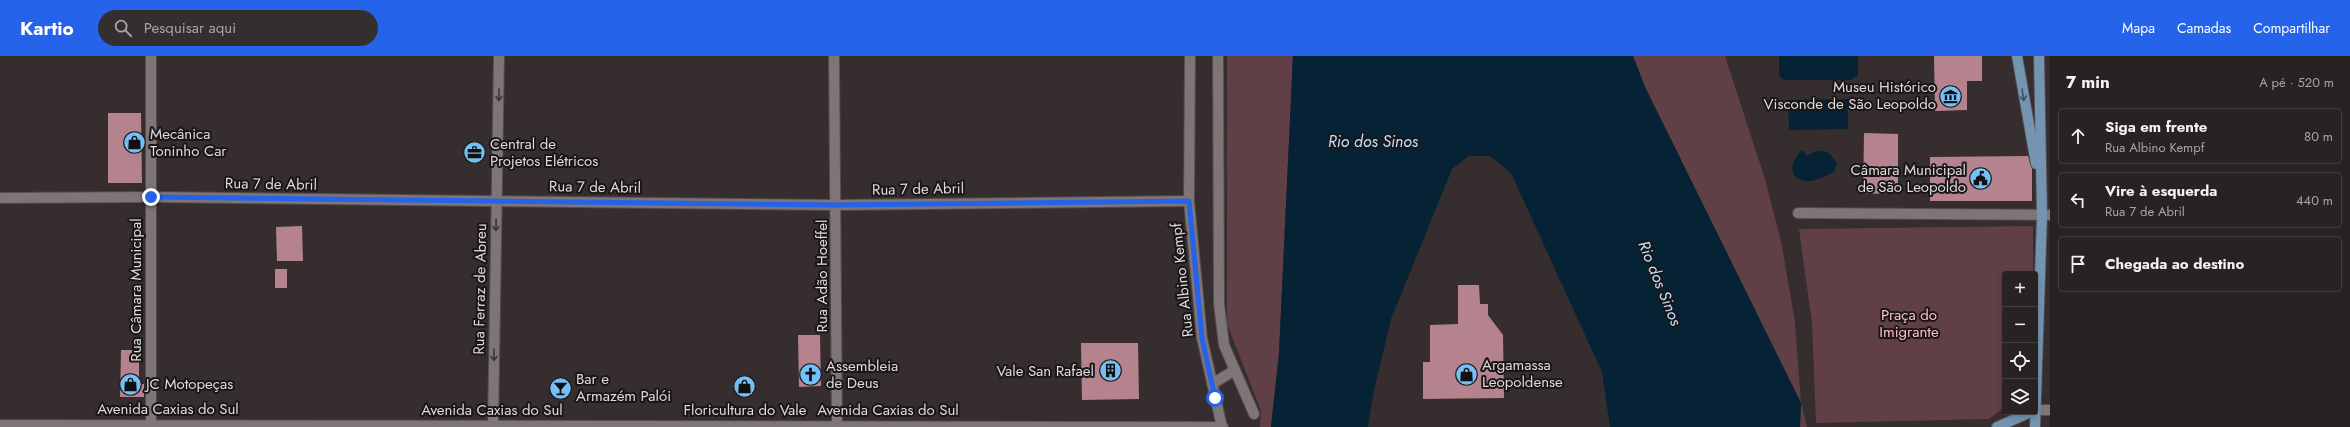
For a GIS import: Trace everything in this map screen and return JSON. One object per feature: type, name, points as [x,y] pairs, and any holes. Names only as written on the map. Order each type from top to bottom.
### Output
[{"type":"main road","points":[[2017,56],[2027,126],[2046,215],[2037,379]]},
{"type":"main road","points":[[2039,56],[2041,186]]},
{"type":"main road","points":[[1997,427],[2025,415]]},
{"type":"main road","points":[[2035,415],[2035,427]]},
{"type":"street","name":"Rua Câmara Municipal","points":[[151,426],[152,56]]},
{"type":"street","name":"Rua Ferraz de Abreu","points":[[493,426],[499,56]]},
{"type":"street","name":"Rua Adão Hoeffel","points":[[834,56],[837,205],[837,425]]},
{"type":"street","name":"Rua Albino Kempf","points":[[1190,56],[1189,201],[1202,338],[1223,427]]},
{"type":"street","points":[[1218,56],[1219,304],[1224,345],[1254,414]]},
{"type":"street","name":"Rua 7 de Abril","points":[[0,198],[151,197],[837,205],[1189,201]]},
{"type":"street","points":[[1798,212],[2046,215]]},
{"type":"street","points":[[1212,384],[1235,370]]},
{"type":"street","points":[[2038,410],[2050,410]]},
{"type":"street","name":"Avenida Caxias do Sul","points":[[0,424],[151,426],[837,425],[1223,427]]},
{"type":"green space","points":[[1227,56],[1293,56],[1279,353],[1271,427],[1260,427],[1261,411],[1227,324]]},
{"type":"green space","points":[[1633,56],[1725,56],[1765,179],[1781,241],[1795,322],[1801,403],[1645,87]]},
{"type":"green space","name":"Praça do Imigrante","points":[[2033,226],[2033,271],[2002,271],[2002,409],[1989,419],[1816,423],[1812,323],[1799,229]]},
{"type":"green space","points":[[1801,403],[1807,427],[1800,427]]},
{"type":"water","name":"Rio dos Sinos","points":[[1293,56],[1633,56],[1645,87],[1801,403],[1800,427],[1610,427],[1602,372],[1511,173],[1490,156],[1469,156],[1452,169],[1391,319],[1373,395],[1368,427],[1271,427],[1279,353]]},
{"type":"water","points":[[1779,56],[1858,56],[1858,75],[1851,80],[1784,80],[1779,76]]},
{"type":"water","points":[[1848,99],[1848,129],[1789,130],[1788,100]]},
{"type":"water","points":[[1803,150],[1807,156],[1820,151],[1824,151],[1831,155],[1837,164],[1834,172],[1812,181],[1797,178],[1792,170],[1793,165],[1798,155]]},
{"type":"building","name":"Museu Histórico Visconde de São Leopoldo","points":[[1934,56],[1982,56],[1982,81],[1967,81],[1967,110],[1935,111]]},
{"type":"building","points":[[108,113],[141,113],[142,183],[108,183]]},
{"type":"building","points":[[1864,133],[1898,134],[1898,193],[1863,194]]},
{"type":"building","name":"Câmara Municipal de São Leopoldo","points":[[2028,156],[2032,169],[2032,201],[1930,201],[1930,157]]},
{"type":"building","points":[[302,226],[303,261],[277,261],[276,227]]},
{"type":"building","points":[[275,269],[287,269],[287,288],[275,288]]},
{"type":"building","points":[[1458,285],[1479,285],[1480,304],[1488,304],[1488,315],[1503,335],[1504,398],[1423,399],[1423,362],[1430,362],[1430,325],[1458,324]]},
{"type":"building","points":[[798,335],[820,335],[821,386],[799,387]]},
{"type":"building","name":"Vale San Rafael","points":[[1081,343],[1138,343],[1139,399],[1082,400]]},
{"type":"building","points":[[121,350],[139,350],[139,384],[144,384],[144,397],[120,397]]},
{"type":"place","name":"Museu Histórico Visconde de São Leopoldo","points":[[1951,96]]},
{"type":"place","name":"Mecânica Toninho Car","points":[[135,143]]},
{"type":"place","name":"Central de Projetos Elétricos","points":[[475,153]]},
{"type":"place","name":"Câmara Municipal de São Leopoldo","points":[[1981,179]]},
{"type":"place","name":"Vale San Rafael","points":[[1110,371]]},
{"type":"place","name":"Argamassa Leopoldense","points":[[1466,374]]},
{"type":"place","name":"Assembleia de Deus","points":[[811,375]]},
{"type":"place","name":"JC Motopeças","points":[[130,384]]},
{"type":"place","name":"Floricultura do Vale","points":[[745,387]]},
{"type":"place","name":"Bar e Armazém Palói","points":[[561,388]]},
{"type":"route","points":[[151,197],[837,205],[1189,201],[1202,338],[1215,398]]}]
